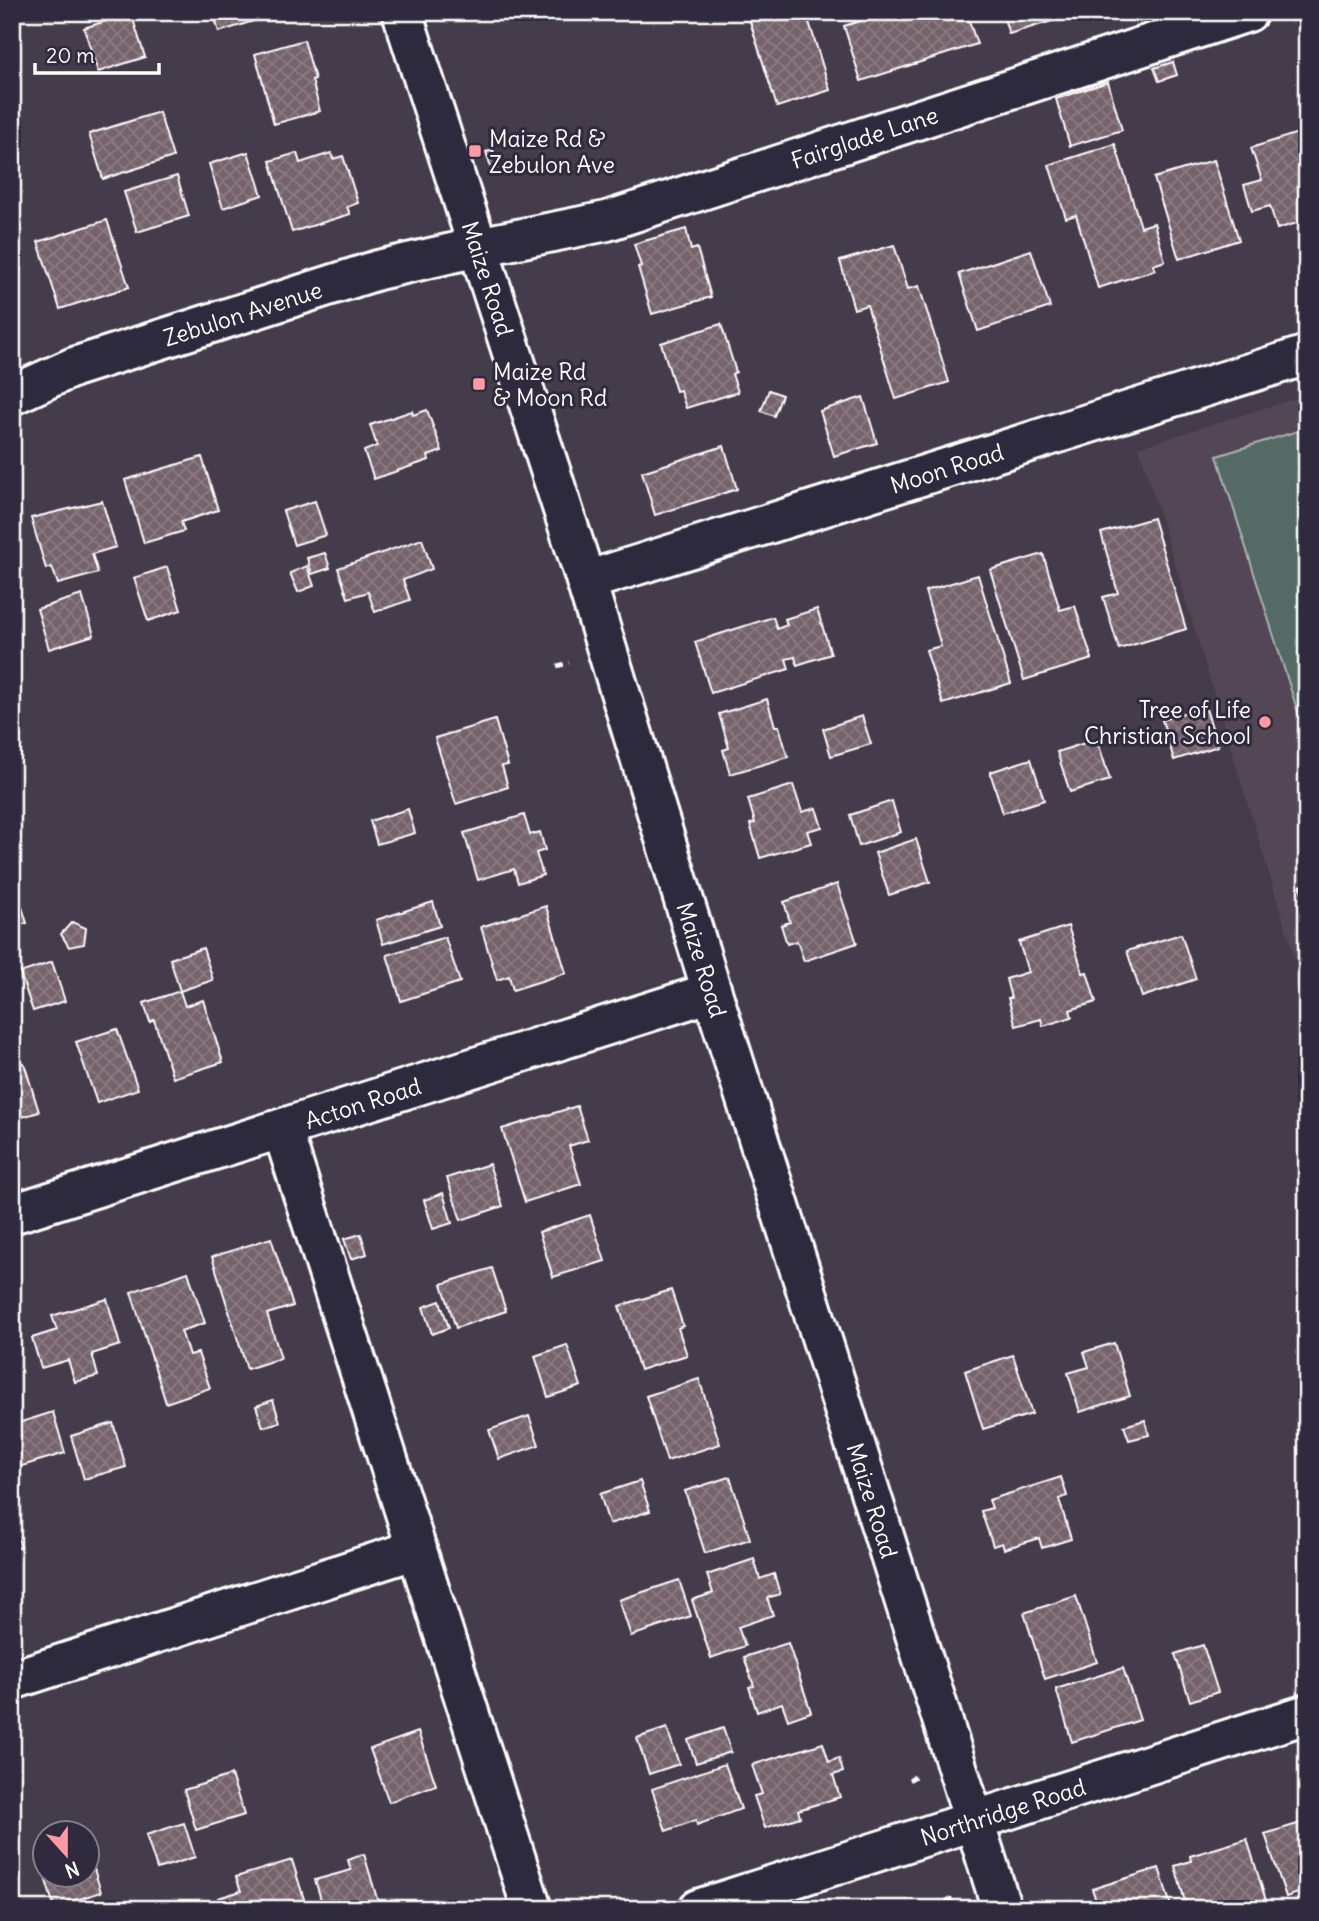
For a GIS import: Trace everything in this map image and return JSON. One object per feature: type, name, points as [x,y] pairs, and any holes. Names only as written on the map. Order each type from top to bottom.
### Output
[{"type":"street","name":"Maize Road","points":[[402,12],[586,581],[712,992],[1002,1909]]},
{"type":"street","name":"Fairglade Lane","points":[[478,247],[607,221],[1248,12]]},
{"type":"street","name":"Zebulon Avenue","points":[[12,395],[74,367],[378,270],[478,247]]},
{"type":"street","name":"Moon Road","points":[[586,581],[1307,355]]},
{"type":"street","name":"Acton Road","points":[[12,1214],[712,992]]},
{"type":"street","points":[[282,1129],[532,1909]]},
{"type":"street","points":[[12,1679],[417,1549]]},
{"type":"street","name":"Northridge Road","points":[[698,1909],[1307,1714]]},
{"type":"path","points":[[557,666],[569,663]]},
{"type":"path","points":[[909,1780],[919,1775]]},
{"type":"path","points":[[946,1901],[956,1898]]},
{"type":"shaded area","name":"Tree of Life Christian School","points":[[1307,395],[1307,998],[1139,447]]},
{"type":"green space","points":[[1307,428],[1307,741],[1217,456]]},
{"type":"building","points":[[213,12],[282,12],[219,32]]},
{"type":"building","points":[[747,12],[806,12],[830,90],[777,107]]},
{"type":"building","points":[[888,12],[966,12],[977,44],[861,81],[844,26]]},
{"type":"building","points":[[1002,12],[1060,12],[1062,18],[1009,34]]},
{"type":"building","points":[[131,13],[145,57],[98,72],[84,28]]},
{"type":"building","points":[[1307,19],[1307,37],[1301,21]]},
{"type":"building","points":[[304,40],[315,79],[312,80],[320,111],[274,124],[255,54]]},
{"type":"building","points":[[1173,62],[1177,75],[1159,81],[1154,68]]},
{"type":"building","points":[[1108,82],[1122,130],[1070,146],[1056,99]]},
{"type":"building","points":[[159,112],[173,157],[103,179],[89,134]]},
{"type":"building","points":[[1307,130],[1307,220],[1277,229],[1270,206],[1252,211],[1244,185],[1262,180],[1251,148]]},
{"type":"building","points":[[1115,144],[1141,227],[1154,223],[1165,261],[1153,265],[1155,270],[1098,288],[1076,215],[1066,218],[1049,165]]},
{"type":"building","points":[[493,150],[498,168],[492,170],[486,152]]},
{"type":"building","points":[[248,152],[262,195],[223,208],[209,164]]},
{"type":"building","points":[[297,153],[300,163],[331,153],[333,159],[343,156],[358,203],[347,207],[350,214],[292,232],[270,161]]},
{"type":"building","points":[[1214,160],[1239,240],[1179,259],[1154,178]]},
{"type":"building","points":[[177,176],[189,216],[137,232],[124,192]]},
{"type":"building","points":[[107,220],[129,287],[60,309],[38,242]]},
{"type":"building","points":[[686,229],[691,250],[697,248],[711,297],[652,314],[634,244]]},
{"type":"building","points":[[894,245],[908,289],[919,286],[949,382],[896,399],[867,305],[854,309],[840,261]]},
{"type":"building","points":[[1031,250],[1050,307],[978,331],[959,274]]},
{"type":"building","points":[[721,324],[736,372],[732,374],[738,392],[686,408],[680,390],[676,391],[661,343]]},
{"type":"building","points":[[769,390],[782,395],[774,416],[761,411]]},
{"type":"building","points":[[863,397],[877,443],[834,456],[820,411]]},
{"type":"building","points":[[427,410],[442,451],[428,456],[429,460],[374,479],[364,451],[377,446],[370,425],[412,411],[413,415]]},
{"type":"building","points":[[724,446],[737,489],[655,515],[642,472]]},
{"type":"building","points":[[202,457],[218,510],[181,522],[184,531],[144,543],[125,480]]},
{"type":"building","points":[[102,501],[116,547],[92,554],[98,573],[58,584],[52,567],[46,569],[31,518]]},
{"type":"building","points":[[315,501],[326,535],[294,545],[283,511]]},
{"type":"building","points":[[1153,518],[1186,629],[1119,649],[1103,597],[1118,593],[1101,533]]},
{"type":"building","points":[[422,539],[432,569],[403,580],[410,600],[375,612],[368,592],[348,598],[338,568]]},
{"type":"building","points":[[325,553],[330,568],[312,574],[307,558]]},
{"type":"building","points":[[1043,554],[1060,610],[1075,606],[1092,659],[1024,680],[990,570]]},
{"type":"building","points":[[307,566],[314,586],[298,592],[290,573]]},
{"type":"building","points":[[167,567],[181,610],[148,621],[134,578]]},
{"type":"building","points":[[978,575],[1011,683],[943,704],[926,650],[941,646],[925,591]]},
{"type":"building","points":[[82,595],[94,635],[49,649],[37,609]]},
{"type":"building","points":[[817,609],[831,654],[797,665],[795,657],[786,659],[789,669],[711,693],[695,642],[773,617],[777,629],[787,625],[785,619]]},
{"type":"building","points":[[767,699],[788,757],[730,774],[723,750],[729,748],[719,714]]},
{"type":"building","points":[[1205,706],[1218,746],[1174,760],[1162,720]]},
{"type":"building","points":[[862,716],[871,744],[831,756],[823,729]]},
{"type":"building","points":[[495,720],[508,765],[502,766],[508,787],[456,804],[435,738]]},
{"type":"building","points":[[1097,739],[1110,780],[1070,792],[1057,752]]},
{"type":"building","points":[[1031,759],[1044,800],[1003,813],[990,772]]},
{"type":"building","points":[[793,785],[802,812],[816,808],[822,827],[807,831],[811,843],[760,858],[750,824],[755,823],[748,799]]},
{"type":"building","points":[[892,801],[901,832],[859,846],[850,815]]},
{"type":"building","points":[[408,809],[415,833],[377,844],[370,821]]},
{"type":"building","points":[[524,815],[530,835],[540,832],[545,850],[536,853],[543,875],[518,883],[514,869],[478,880],[464,833]]},
{"type":"building","points":[[916,839],[930,882],[889,895],[875,853]]},
{"type":"building","points":[[837,884],[857,943],[804,961],[797,941],[787,944],[781,925],[790,922],[784,902]]},
{"type":"building","points":[[1307,884],[1307,906],[1300,886]]},
{"type":"building","points":[[433,902],[440,926],[383,944],[376,920]]},
{"type":"building","points":[[21,904],[27,923],[13,927],[12,907]]},
{"type":"building","points":[[546,906],[566,973],[513,990],[509,976],[497,980],[481,927]]},
{"type":"building","points":[[72,922],[86,928],[84,944],[69,947],[61,934]]},
{"type":"building","points":[[1068,926],[1083,973],[1087,972],[1096,1002],[1070,1010],[1072,1017],[1043,1026],[1041,1019],[1016,1026],[1006,979],[1028,972],[1019,942]]},
{"type":"building","points":[[1181,934],[1196,979],[1142,997],[1127,951]]},
{"type":"building","points":[[445,937],[460,982],[401,1001],[387,955]]},
{"type":"building","points":[[203,948],[213,980],[180,991],[170,959]]},
{"type":"building","points":[[52,962],[65,1001],[33,1011],[20,973]]},
{"type":"building","points":[[180,991],[185,1006],[203,1000],[223,1062],[173,1078],[154,1020],[150,1022],[144,1003]]},
{"type":"building","points":[[117,1029],[138,1089],[97,1103],[76,1042]]},
{"type":"building","points":[[12,1056],[15,1065],[24,1063],[39,1112],[12,1120]]},
{"type":"building","points":[[577,1106],[588,1140],[569,1146],[581,1184],[525,1202],[502,1129]]},
{"type":"building","points":[[489,1164],[503,1206],[461,1220],[447,1178]]},
{"type":"building","points":[[443,1193],[452,1223],[433,1229],[424,1200]]},
{"type":"building","points":[[590,1215],[605,1261],[553,1277],[539,1232]]},
{"type":"building","points":[[361,1234],[367,1254],[351,1259],[344,1239]]},
{"type":"building","points":[[271,1238],[293,1306],[267,1314],[281,1358],[247,1369],[212,1257]]},
{"type":"building","points":[[492,1268],[506,1311],[456,1328],[442,1284]]},
{"type":"building","points":[[188,1272],[205,1323],[181,1331],[189,1355],[198,1353],[210,1388],[166,1403],[131,1292]]},
{"type":"building","points":[[671,1290],[683,1326],[678,1328],[687,1355],[640,1370],[619,1306]]},
{"type":"building","points":[[107,1299],[120,1345],[92,1354],[98,1376],[75,1382],[68,1360],[41,1368],[32,1338],[57,1330],[52,1316]]},
{"type":"building","points":[[440,1301],[449,1328],[432,1334],[423,1307]]},
{"type":"building","points":[[1114,1343],[1130,1396],[1080,1412],[1068,1373],[1089,1367],[1084,1352]]},
{"type":"building","points":[[567,1345],[581,1386],[548,1397],[535,1356]]},
{"type":"building","points":[[1013,1355],[1032,1414],[983,1429],[965,1371]]},
{"type":"building","points":[[699,1379],[720,1444],[667,1461],[646,1396]]},
{"type":"building","points":[[273,1400],[280,1422],[263,1427],[256,1406]]},
{"type":"building","points":[[53,1412],[65,1453],[12,1469],[12,1425]]},
{"type":"building","points":[[529,1416],[539,1445],[499,1459],[489,1430]]},
{"type":"building","points":[[1145,1420],[1149,1435],[1129,1440],[1124,1426]]},
{"type":"building","points":[[113,1423],[126,1467],[84,1479],[71,1436]]},
{"type":"building","points":[[730,1477],[750,1539],[705,1553],[685,1491]]},
{"type":"building","points":[[1061,1477],[1067,1496],[1059,1499],[1071,1539],[1042,1548],[1039,1538],[1004,1549],[1002,1543],[993,1546],[981,1511],[992,1508],[989,1500]]},
{"type":"building","points":[[640,1481],[650,1511],[609,1524],[600,1494]]},
{"type":"building","points":[[16,1532],[21,1547],[12,1550],[12,1533]]},
{"type":"building","points":[[754,1559],[760,1579],[774,1574],[780,1594],[767,1598],[773,1615],[738,1627],[745,1646],[711,1658],[692,1600],[713,1593],[707,1575]]},
{"type":"building","points":[[679,1580],[691,1616],[631,1636],[619,1600]]},
{"type":"building","points":[[1076,1596],[1097,1662],[1045,1679],[1024,1613]]},
{"type":"building","points":[[788,1643],[811,1712],[788,1720],[782,1703],[757,1712],[749,1687],[754,1686],[744,1657]]},
{"type":"building","points":[[1203,1645],[1218,1692],[1190,1701],[1175,1654]]},
{"type":"building","points":[[1123,1668],[1140,1720],[1072,1742],[1056,1689]]},
{"type":"building","points":[[667,1728],[679,1764],[649,1774],[637,1738]]},
{"type":"building","points":[[723,1728],[731,1752],[696,1763],[688,1740]]},
{"type":"building","points":[[418,1732],[436,1785],[389,1802],[370,1749]]},
{"type":"building","points":[[823,1743],[829,1762],[839,1758],[843,1772],[833,1775],[840,1797],[798,1810],[800,1817],[765,1828],[754,1796],[762,1794],[752,1765]]},
{"type":"building","points":[[725,1764],[741,1809],[697,1825],[696,1820],[666,1831],[652,1789]]},
{"type":"building","points":[[231,1775],[244,1815],[196,1830],[184,1790]]},
{"type":"building","points":[[1307,1821],[1307,1890],[1286,1897],[1265,1834]]},
{"type":"building","points":[[184,1823],[195,1857],[157,1869],[146,1835]]},
{"type":"building","points":[[1247,1839],[1268,1907],[1187,1909],[1175,1866],[1191,1861],[1190,1856]]},
{"type":"building","points":[[364,1854],[380,1909],[324,1909],[315,1880],[351,1870],[348,1860]]},
{"type":"building","points":[[292,1860],[307,1909],[221,1909],[218,1898],[241,1891],[236,1877]]},
{"type":"building","points":[[1159,1868],[1172,1909],[1099,1909],[1092,1889]]},
{"type":"building","points":[[49,1890],[100,1890],[101,1892],[54,1907]]},
{"type":"place","name":"Maize Rd & Zebulon Ave","points":[[475,151]]},
{"type":"place","name":"Maize Rd & Moon Rd","points":[[479,384]]},
{"type":"place","name":"Tree of Life Christian School","points":[[1265,722]]}]
